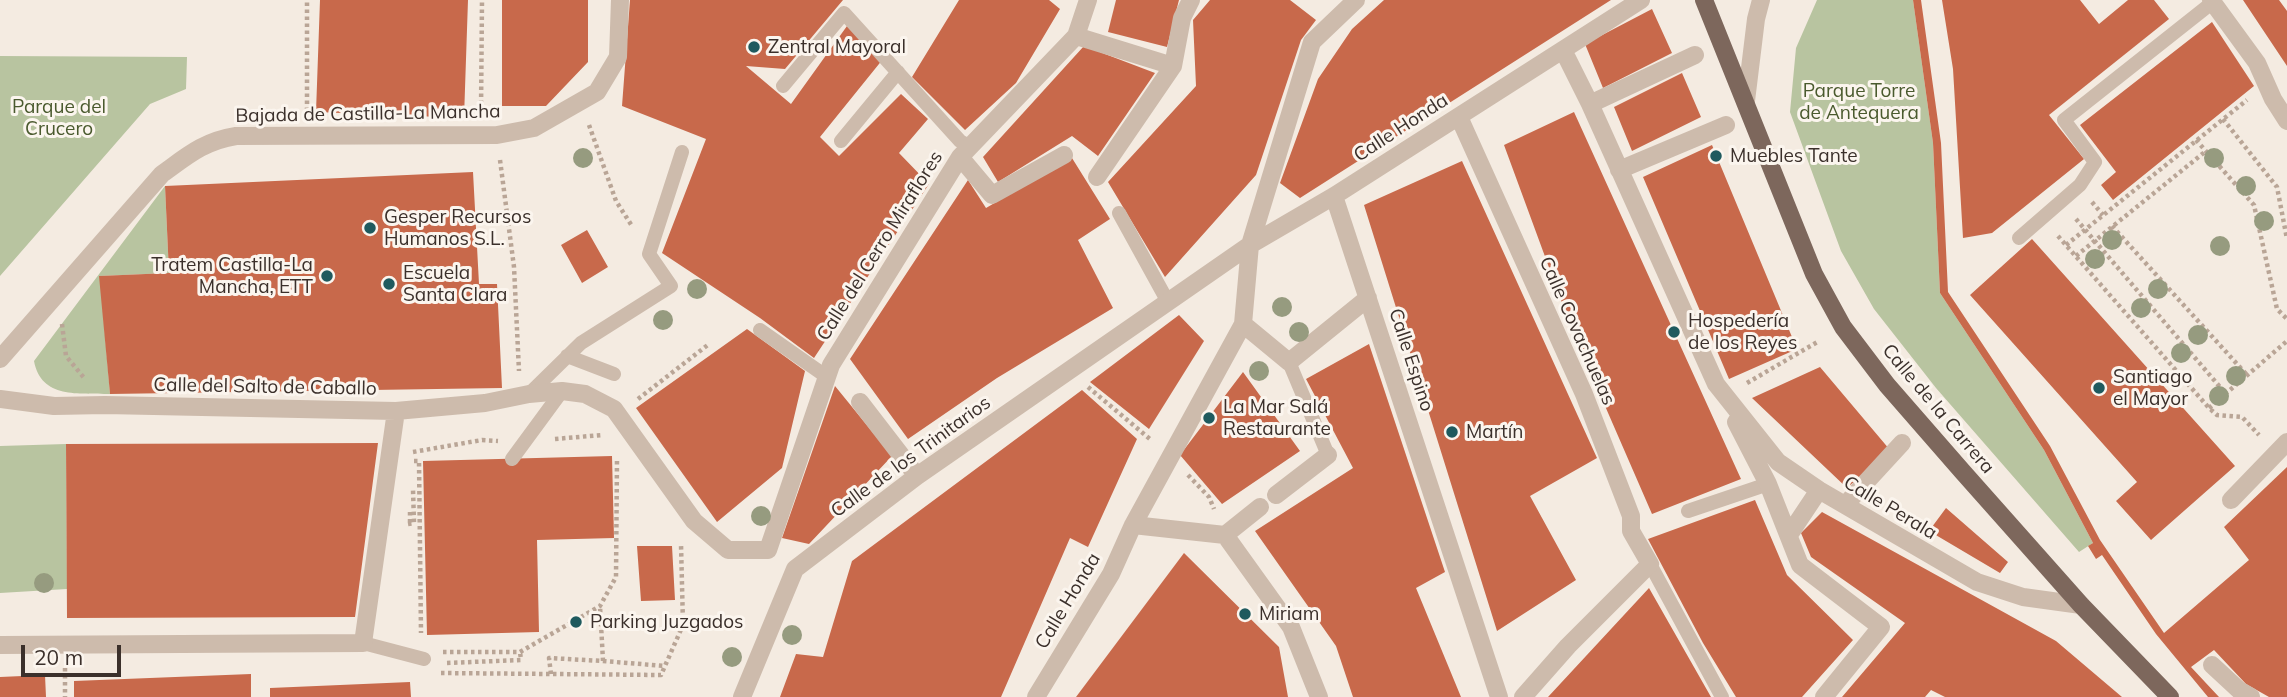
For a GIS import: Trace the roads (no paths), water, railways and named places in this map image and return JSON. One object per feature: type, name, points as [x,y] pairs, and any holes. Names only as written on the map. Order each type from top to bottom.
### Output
[{"type":"main road","name":"Calle de la Carrera","points":[[1704,0],[1814,274],[1843,327],[1928,433],[2081,605],[2170,697]]},
{"type":"street","name":"Bajada de Castilla-La Mancha","points":[[0,359],[162,174],[194,151],[215,139],[236,136],[489,135],[534,128],[597,92],[618,57],[620,0]]},
{"type":"street","name":"Calle del Cerro Miraflores","points":[[768,550],[831,365],[965,151],[1076,36],[1088,0]]},
{"type":"street","points":[[1097,177],[1173,66],[1182,18],[1191,0]]},
{"type":"street","points":[[1250,245],[1312,42],[1356,0]]},
{"type":"street","name":"Calle Honda","points":[[1036,697],[1111,574],[1169,456],[1243,324],[1250,245],[1334,196],[1640,0]]},
{"type":"street","name":"Calle de la Carrera","points":[[1746,101],[1756,19],[1762,0]]},
{"type":"street","points":[[2212,1],[2257,63],[2287,121]]},
{"type":"street","points":[[1076,36],[1173,66]]},
{"type":"street","name":"Calle Perala","points":[[1563,50],[1590,103],[1721,390],[1768,484],[1800,565],[1881,627],[1824,697]]},
{"type":"street","points":[[1590,103],[1695,55]]},
{"type":"street","name":"Calle Covachuelas","points":[[1458,117],[1584,394],[1631,516],[1631,531],[1650,564]]},
{"type":"street","points":[[1619,170],[1726,125]]},
{"type":"street","points":[[965,151],[992,195],[1064,155]]},
{"type":"street","name":"Calle Espino","points":[[1334,196],[1499,697]]},
{"type":"street","name":"Calle de los Trinitarios","points":[[795,569],[917,476],[1250,245]]},
{"type":"street","points":[[1243,324],[1289,362],[1368,298]]},
{"type":"street","name":"Calle Perala","points":[[1721,390],[1778,462],[1819,490],[1977,582],[2023,597],[2081,605]]},
{"type":"street","name":"Calle del Salto de Caballo","points":[[0,399],[54,406],[396,411],[485,403],[562,391],[585,394],[614,409],[694,521],[728,550],[768,550]]},
{"type":"street","points":[[860,402],[917,476]]},
{"type":"street","points":[[0,645],[363,643],[396,411]]},
{"type":"street","points":[[1845,505],[1902,443]]},
{"type":"street","points":[[2231,500],[2281,447]]},
{"type":"street","points":[[1276,495],[1328,455]]},
{"type":"street","points":[[1788,535],[1819,490]]},
{"type":"street","points":[[1133,525],[1225,535],[1260,508]]},
{"type":"street","points":[[1225,535],[1291,627],[1319,697]]},
{"type":"street","points":[[742,697],[795,569],[768,550]]},
{"type":"street","points":[[1523,697],[1568,646],[1650,564]]},
{"type":"street","points":[[2212,665],[2239,690],[2251,697]]},
{"type":"lane","points":[[2019,238],[2080,185],[2095,162],[2064,120],[2212,1]]},
{"type":"lane","points":[[783,86],[844,13],[960,141],[965,151]]},
{"type":"lane","points":[[841,141],[898,72]]},
{"type":"lane","points":[[525,395],[581,343],[671,286],[649,254],[682,152]]},
{"type":"lane","points":[[1119,213],[1168,302]]},
{"type":"lane","points":[[760,330],[827,377]]},
{"type":"lane","points":[[567,356],[614,374]]},
{"type":"lane","points":[[1289,362],[1328,455]]},
{"type":"lane","points":[[512,458],[562,391]]},
{"type":"lane","points":[[1688,511],[1768,484]]},
{"type":"lane","points":[[1650,564],[1722,697]]},
{"type":"lane","points":[[363,643],[428,655]]},
{"type":"place","name":"Zentral Mayoral","points":[[754,47]]},
{"type":"place","name":"Muebles Tante","points":[[1716,156]]},
{"type":"place","name":"Gesper Recursos Humanos S.L.","points":[[370,228]]},
{"type":"place","name":"Tratem Castilla-La Mancha, ETT","points":[[327,276]]},
{"type":"place","name":"Escuela Santa Clara","points":[[389,284]]},
{"type":"place","name":"Hospedería de los Reyes","points":[[1674,332]]},
{"type":"place","name":"Santiago el Mayor","points":[[2099,388]]},
{"type":"place","name":"La Mar Salá Restaurante","points":[[1209,418]]},
{"type":"place","name":"Martín","points":[[1452,432]]},
{"type":"place","name":"Miriam","points":[[1245,614]]},
{"type":"place","name":"Parking Juzgados","points":[[576,622]]},
{"type":"park label","name":"Parque Torre de Antequera","points":[[1859,102]]},
{"type":"park label","name":"Parque del Crucero","points":[[59,118]]}]
